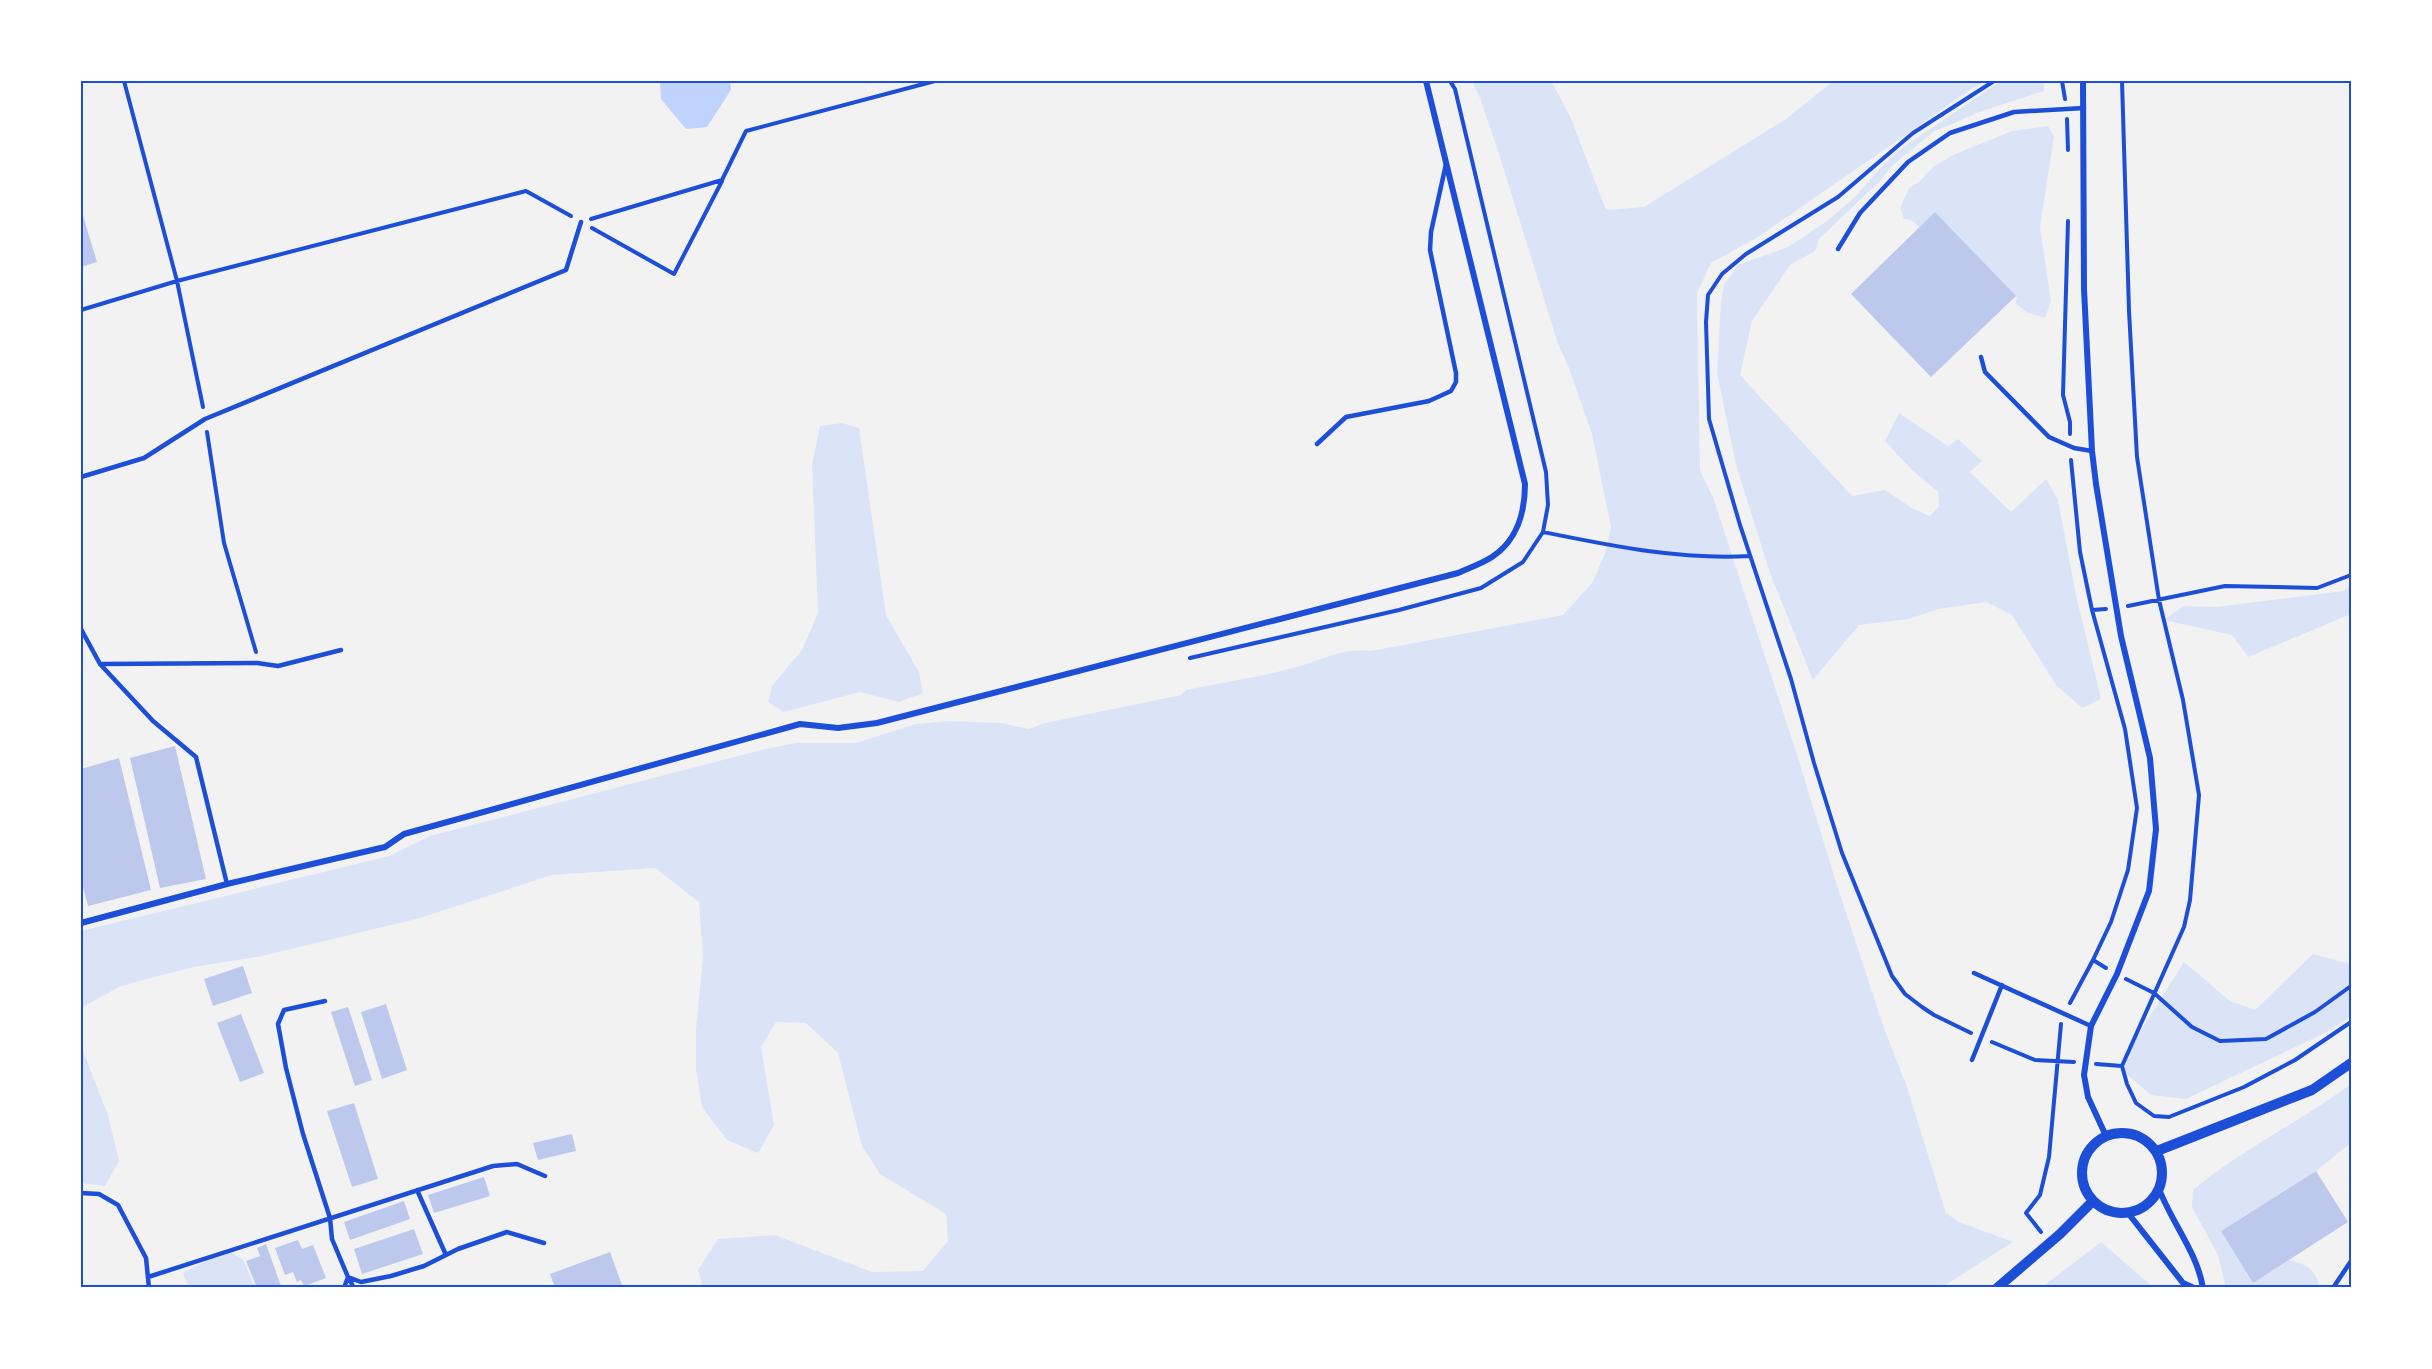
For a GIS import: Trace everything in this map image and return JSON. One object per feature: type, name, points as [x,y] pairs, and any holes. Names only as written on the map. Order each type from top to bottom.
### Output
[{"type":"street","points":[[81,923],[227,884],[385,847],[404,834],[800,724],[838,728],[877,723],[1458,573],[1493,557],[1515,534],[1525,506],[1525,484],[1426,81]]},
{"type":"street","points":[[2083,81],[2084,289],[2092,452],[2116,608],[2150,758],[2156,829],[2149,891],[2117,974],[2091,1026],[2084,1075],[2088,1097],[2106,1136]]},
{"type":"street","points":[[2157,1151],[2312,1090],[2351,1062]]},
{"type":"street","points":[[2120,1133],[2134,1134],[2147,1141],[2157,1151],[2162,1163],[2163,1176],[2159,1189],[2147,1205],[2128,1213],[2109,1210],[2093,1201],[2085,1188],[2082,1173],[2085,1158],[2093,1145],[2106,1136],[2120,1133]]},
{"type":"street","points":[[2159,1189],[2167,1210],[2200,1269],[2203,1288]]},
{"type":"street","points":[[1997,1288],[2050,1243],[2093,1201]]},
{"type":"street","points":[[2128,1213],[2183,1283],[2194,1288]]},
{"type":"lane","points":[[1838,249],[1860,213],[1908,162],[1950,133],[2014,112],[2084,108]]},
{"type":"lane","points":[[1317,444],[1346,417],[1429,401],[1451,392],[1456,382],[1430,250],[1431,232],[1446,161]]},
{"type":"lane","points":[[81,477],[144,458],[206,419],[566,270],[581,222]]},
{"type":"lane","points":[[1981,357],[1985,372],[2049,437],[2092,452]]},
{"type":"lane","points":[[81,629],[100,664],[153,721],[196,757],[227,884]]},
{"type":"lane","points":[[100,664],[257,663],[278,666],[341,650]]},
{"type":"lane","points":[[1974,973],[2091,1026]]},
{"type":"lane","points":[[1972,1060],[2002,985]]},
{"type":"lane","points":[[325,1001],[284,1010],[278,1024],[286,1068],[303,1134],[330,1218],[333,1239],[354,1288]]},
{"type":"lane","points":[[148,1277],[493,1166],[517,1164],[545,1176]]},
{"type":"lane","points":[[417,1190],[446,1255]]},
{"type":"lane","points":[[81,1193],[99,1194],[118,1205],[146,1258],[149,1288]]},
{"type":"lane","points":[[348,1277],[360,1282],[373,1281],[424,1266],[446,1255],[507,1232],[544,1243]]},
{"type":"lane","points":[[2333,1288],[2351,1261]]},
{"type":"lane","points":[[344,1288],[348,1277]]},
{"type":"path","points":[[124,81],[177,281],[206,419],[224,543],[255,646],[257,663]]},
{"type":"path","points":[[81,310],[177,281],[526,191],[674,274],[746,131],[810,112],[934,81]]},
{"type":"path","points":[[1180,660],[1399,610],[1481,588],[1523,562],[1543,532],[1548,505],[1546,472],[1457,100],[1450,81]]},
{"type":"path","points":[[1994,81],[1913,134],[1838,197],[1746,254],[1722,274],[1708,295],[1706,322],[1709,419],[1750,556],[1791,679],[1814,764],[1842,853],[1892,976],[1905,994],[1934,1015],[1981,1038],[2035,1060],[2057,1060]]},
{"type":"path","points":[[2062,81],[2067,109],[2068,152]]},
{"type":"path","points":[[2122,81],[2129,311],[2137,457],[2159,600],[2183,700],[2199,795],[2190,900],[2184,927],[2122,1066],[2127,1084],[2136,1102],[2154,1116],[2169,1117],[2244,1088],[2295,1060],[2351,1022]]},
{"type":"path","points":[[581,222],[722,180]]},
{"type":"path","points":[[2050,1243],[2026,1213],[2040,1195],[2043,1187],[2055,1109],[2057,1060],[2062,1023],[2111,922],[2126,879],[2137,808],[2125,729],[2092,610],[2076,524],[2070,422],[2063,395],[2069,214]]},
{"type":"path","points":[[1543,532],[1647,552],[1709,558],[1750,556]]},
{"type":"path","points":[[2092,610],[2116,608],[2224,586],[2317,588],[2351,575]]},
{"type":"path","points":[[2093,960],[2154,993],[2192,1027],[2220,1041],[2266,1039],[2315,1012],[2351,986]]},
{"type":"path","points":[[2085,1063],[2122,1066]]},
{"type":"shaded area","points":[[1472,81],[1551,81],[1570,116],[1606,210],[1644,207],[1786,119],[1833,81],[1986,81],[1758,237],[1711,263],[1697,293],[1700,470],[1714,500],[1835,879],[1884,1028],[1907,1087],[1946,1213],[1959,1222],[2013,1242],[1941,1288],[703,1288],[698,1270],[718,1239],[775,1235],[872,1272],[923,1271],[948,1241],[946,1214],[880,1174],[862,1146],[838,1053],[806,1023],[776,1022],[761,1047],[774,1125],[758,1153],[727,1140],[702,1107],[696,1069],[696,1029],[703,957],[699,902],[655,868],[552,875],[420,918],[262,956],[194,967],[139,981],[119,987],[81,1008],[81,931],[389,856],[430,836],[761,750],[796,743],[856,743],[916,724],[948,721],[1001,723],[1029,729],[1045,723],[1181,695],[1186,690],[1286,670],[1343,652],[1371,651],[1563,615],[1592,583],[1605,554],[1611,527],[1592,434],[1569,368],[1558,344],[1499,154]]},
{"type":"shaded area","points":[[2001,81],[2044,81],[2044,91],[1982,111],[1933,132],[1892,166],[1880,181],[1819,239],[1815,251],[1790,265],[1752,321],[1740,375],[1852,496],[1885,490],[1912,508],[1930,516],[1939,506],[1938,492],[1912,470],[1885,441],[1899,413],[1948,446],[1958,439],[1982,461],[1970,472],[2011,512],[2046,479],[2058,500],[2076,595],[2101,699],[2082,708],[2056,685],[2012,615],[1986,602],[1938,609],[1909,619],[1859,625],[1813,680],[1770,573],[1736,465],[1717,373],[1724,285],[1738,265],[1788,247],[1827,221],[1855,197],[1879,169],[1902,148]]},
{"type":"shaded area","points":[[2048,126],[2054,136],[2040,227],[2051,301],[2045,318],[2028,313],[2015,303],[2017,298],[1935,212],[1920,228],[1911,220],[1904,219],[1900,208],[1909,188],[1919,182],[1933,167],[1953,155],[2012,131]]},
{"type":"shaded area","points":[[842,423],[859,428],[886,615],[919,672],[923,693],[899,702],[860,692],[784,712],[768,702],[772,686],[802,650],[818,613],[812,465],[820,426]]},
{"type":"shaded area","points":[[2351,585],[2351,614],[2248,657],[2232,635],[2164,620],[2183,606],[2215,607],[2344,591]]},
{"type":"shaded area","points":[[2313,954],[2351,964],[2351,1016],[2331,1030],[2186,1099],[2151,1095],[2124,1072],[2131,1046],[2184,962],[2230,1001],[2255,1010]]},
{"type":"shaded area","points":[[81,1046],[108,1115],[119,1161],[105,1186],[81,1183]]},
{"type":"shaded area","points":[[2351,1084],[2351,1143],[2316,1171],[2221,1231],[2253,1282],[2289,1260],[2309,1268],[2316,1276],[2320,1288],[2226,1288],[2218,1255],[2192,1207],[2193,1190],[2231,1161]]},
{"type":"shaded area","points":[[2101,1242],[2154,1288],[2041,1288]]},
{"type":"shaded area","points":[[232,1253],[243,1259],[255,1288],[189,1288],[183,1273],[208,1260]]},
{"type":"water","points":[[660,81],[730,81],[731,90],[707,127],[686,129],[661,99]]},
{"type":"building","points":[[81,209],[97,262],[81,267]]},
{"type":"building","points":[[1935,212],[2016,296],[1931,377],[1851,294]]},
{"type":"building","points":[[175,746],[206,879],[160,888],[130,758]]},
{"type":"building","points":[[119,758],[151,890],[88,906],[81,879],[81,769]]},
{"type":"building","points":[[243,966],[252,993],[213,1006],[204,979]]},
{"type":"building","points":[[386,1004],[407,1070],[382,1079],[361,1012]]},
{"type":"building","points":[[348,1007],[372,1080],[355,1086],[331,1012]]},
{"type":"building","points":[[241,1014],[264,1073],[240,1082],[217,1023]]},
{"type":"building","points":[[354,1103],[378,1179],[352,1187],[327,1111]]},
{"type":"building","points":[[572,1134],[576,1151],[538,1160],[533,1143]]},
{"type":"building","points":[[2316,1171],[2348,1222],[2253,1283],[2221,1231]]},
{"type":"building","points":[[484,1177],[490,1196],[434,1213],[428,1195]]},
{"type":"building","points":[[404,1201],[410,1219],[350,1240],[344,1222]]},
{"type":"building","points":[[414,1229],[423,1254],[362,1274],[354,1249]]},
{"type":"building","points":[[298,1240],[302,1249],[313,1245],[326,1278],[304,1286],[301,1280],[297,1282],[293,1272],[285,1275],[275,1248]]},
{"type":"building","points":[[266,1244],[281,1286],[257,1288],[246,1261],[260,1256],[257,1248]]},
{"type":"building","points":[[610,1252],[623,1288],[555,1288],[550,1274]]}]
